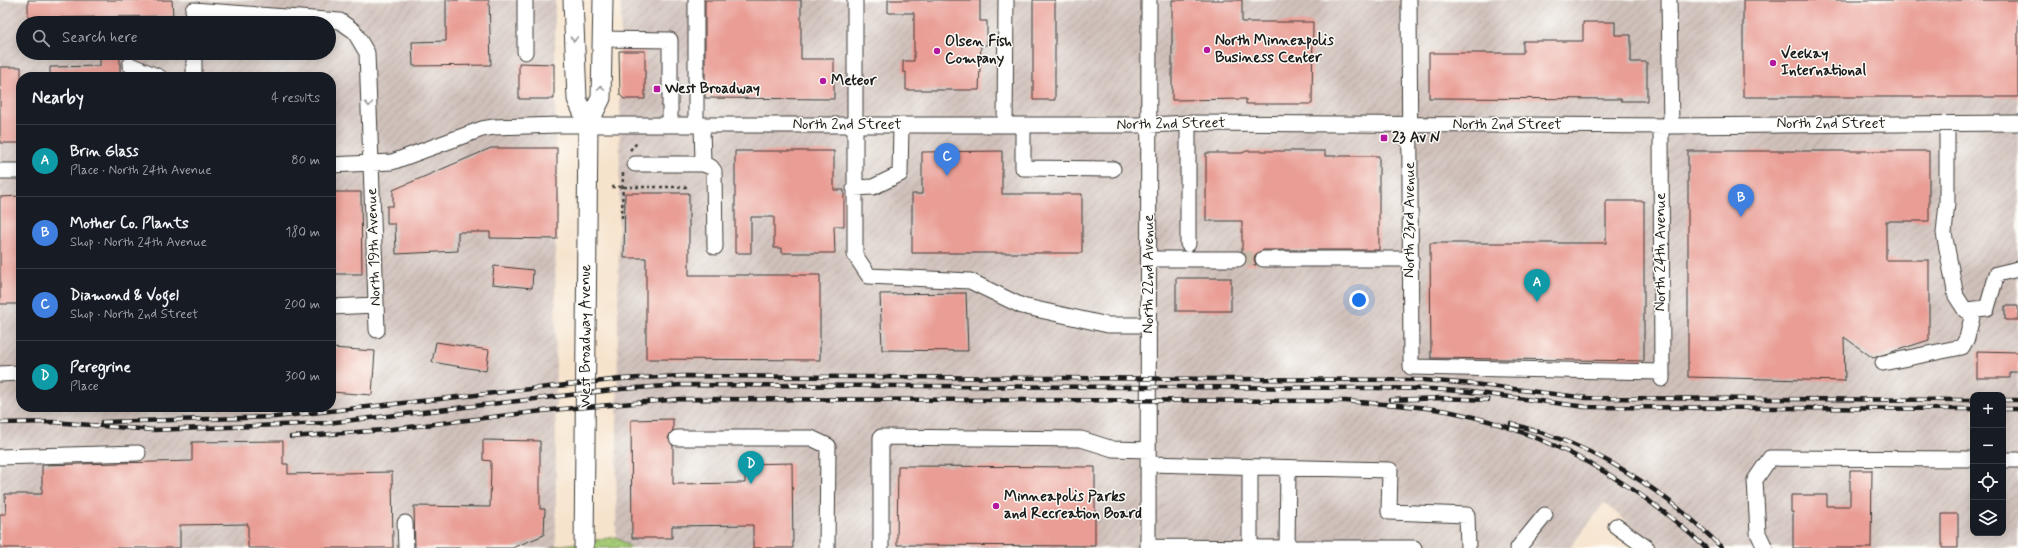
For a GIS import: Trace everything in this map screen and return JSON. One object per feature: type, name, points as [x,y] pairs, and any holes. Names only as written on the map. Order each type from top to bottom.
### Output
[{"type":"main road","name":"West Broadway Avenue","points":[[573,0],[577,100],[588,124],[584,548]]},
{"type":"main road","name":"West Broadway Avenue","points":[[588,124],[601,98],[601,39],[603,0]]},
{"type":"street","points":[[525,0],[525,52]]},
{"type":"street","points":[[696,0],[699,125],[703,164]]},
{"type":"street","points":[[855,0],[855,255],[868,276],[970,282],[1022,306],[1108,325],[1149,325]]},
{"type":"street","points":[[1005,125],[1006,0]]},
{"type":"street","name":"North 22nd Avenue","points":[[1148,548],[1149,0]]},
{"type":"street","name":"North 23rd Avenue","points":[[1409,0],[1411,367]]},
{"type":"street","name":"North 24th Avenue","points":[[1411,367],[1662,376],[1669,0]]},
{"type":"street","name":"North 19th Avenue","points":[[193,11],[266,16]]},
{"type":"street","name":"North 19th Avenue","points":[[336,21],[340,21],[354,32],[368,53],[377,330]]},
{"type":"street","points":[[601,39],[670,40],[670,125]]},
{"type":"street","points":[[194,60],[194,72]]},
{"type":"street","points":[[130,65],[147,72]]},
{"type":"street","points":[[1188,123],[1188,244]]},
{"type":"street","name":"North 2nd Street","points":[[336,165],[392,162],[494,126],[588,124],[854,126],[1149,125],[1188,123],[1666,126],[2018,123]]},
{"type":"street","points":[[1947,124],[1947,203],[1944,233],[1956,296],[1965,310],[1987,308],[1997,274],[2018,269]]},
{"type":"street","points":[[1023,125],[1023,168],[1113,169]]},
{"type":"street","points":[[854,188],[873,187],[900,174],[901,126]]},
{"type":"street","points":[[629,160],[703,164],[711,167],[714,171],[715,247]]},
{"type":"street","points":[[0,171],[16,171]]},
{"type":"street","points":[[1149,259],[1238,259]]},
{"type":"street","points":[[1263,259],[1411,259]]},
{"type":"street","points":[[336,307],[376,305]]},
{"type":"street","points":[[1884,363],[1962,347],[1967,338],[1974,309]]},
{"type":"street","points":[[0,374],[16,373]]},
{"type":"street","points":[[880,548],[881,437],[1081,439],[1113,449],[1148,457],[1250,467],[1390,470],[1389,512],[1467,515],[1468,548]]},
{"type":"street","points":[[677,438],[811,438],[828,446],[826,548]]},
{"type":"street","points":[[0,457],[138,453]]},
{"type":"street","points":[[1765,548],[1758,533],[1755,480],[1770,458],[1970,459]]},
{"type":"street","points":[[2006,460],[2018,460]]},
{"type":"street","points":[[1250,467],[1250,548]]},
{"type":"street","points":[[1287,548],[1288,468]]},
{"type":"street","points":[[1518,548],[1545,515]]},
{"type":"street","points":[[405,523],[406,548]]},
{"type":"street","points":[[1616,526],[1647,548]]},
{"type":"street","points":[[1148,548],[1414,548]]},
{"type":"path","points":[[622,218],[623,187],[629,160],[637,143]]},
{"type":"path","points":[[612,187],[689,187]]},
{"type":"shaded area","points":[[0,0],[555,0],[556,546],[551,548],[0,548]]},
{"type":"shaded area","points":[[621,0],[2018,0],[2018,548],[1659,548],[1604,503],[1570,548],[632,548],[616,537]]},
{"type":"green space","points":[[616,537],[632,548],[551,548],[556,546]]},
{"type":"building","points":[[28,0],[172,0],[173,16],[28,16]]},
{"type":"building","points":[[446,0],[489,0],[491,65],[413,66],[412,42],[446,41]]},
{"type":"building","points":[[705,0],[801,0],[801,59],[834,59],[834,99],[705,98]]},
{"type":"building","points":[[888,0],[980,0],[980,21],[987,21],[987,45],[981,45],[979,90],[906,90],[906,72],[903,72],[903,61],[914,61],[914,13],[888,13]]},
{"type":"building","points":[[1033,0],[1055,0],[1055,100],[1033,100]]},
{"type":"building","points":[[1172,0],[1242,0],[1242,22],[1313,22],[1312,104],[1246,104],[1246,99],[1172,100]]},
{"type":"building","points":[[1743,0],[2018,0],[2018,97],[1743,97]]},
{"type":"building","points":[[1583,22],[1615,22],[1615,35],[1631,35],[1631,62],[1647,62],[1647,101],[1621,101],[1621,99],[1429,98],[1429,53],[1523,53],[1523,41],[1583,41]]},
{"type":"building","points":[[619,51],[645,51],[645,99],[624,99],[620,95]]},
{"type":"building","points":[[100,60],[120,60],[120,72],[50,72],[50,67],[100,66]]},
{"type":"building","points":[[519,63],[554,64],[554,99],[519,99]]},
{"type":"building","points":[[0,67],[21,67],[21,72],[16,72],[16,143],[0,143]]},
{"type":"building","points":[[491,148],[557,148],[557,239],[490,238],[490,232],[458,232],[458,251],[396,254],[395,224],[387,224],[387,206],[393,206],[393,190]]},
{"type":"building","points":[[735,151],[834,151],[834,190],[844,190],[844,226],[834,226],[835,253],[782,253],[782,248],[774,248],[774,217],[751,217],[751,253],[735,253]]},
{"type":"building","points":[[1002,151],[1002,194],[1082,194],[1082,253],[912,253],[912,194],[922,194],[922,152]]},
{"type":"building","points":[[1247,151],[1325,151],[1325,156],[1379,156],[1379,250],[1263,250],[1255,255],[1254,259],[1256,265],[1245,265],[1247,259],[1242,251],[1242,221],[1206,221],[1206,153],[1242,153]]},
{"type":"building","points":[[1688,151],[1929,151],[1929,221],[1886,221],[1886,260],[1929,260],[1929,340],[1873,358],[1844,337],[1845,381],[1688,377]]},
{"type":"building","points":[[336,192],[361,192],[362,274],[336,274]]},
{"type":"building","points":[[625,193],[689,193],[689,275],[820,275],[820,360],[646,359],[646,258],[624,258]]},
{"type":"building","points":[[16,196],[16,304],[0,304],[0,197]]},
{"type":"building","points":[[1606,201],[1644,201],[1644,361],[1431,358],[1430,243],[1606,243]]},
{"type":"building","points":[[494,266],[533,270],[532,288],[492,284]]},
{"type":"building","points":[[1176,278],[1231,278],[1231,311],[1176,311]]},
{"type":"building","points":[[966,293],[968,351],[882,350],[880,294]]},
{"type":"building","points":[[2005,306],[2018,306],[2018,320],[2005,320]]},
{"type":"building","points":[[436,342],[489,350],[486,371],[432,362]]},
{"type":"building","points":[[336,348],[375,351],[372,395],[336,392]]},
{"type":"building","points":[[1977,351],[2018,352],[2018,372],[2010,372],[2010,378],[1977,378]]},
{"type":"building","points":[[673,419],[673,430],[668,438],[673,446],[673,484],[745,483],[745,464],[792,463],[793,548],[753,548],[753,525],[672,526],[672,538],[632,538],[631,420]]},
{"type":"building","points":[[483,440],[540,441],[540,509],[545,509],[544,535],[512,548],[415,548],[414,506],[490,507],[491,461],[483,460]]},
{"type":"building","points":[[283,441],[283,464],[288,464],[288,474],[392,472],[393,548],[248,548],[248,524],[180,525],[180,548],[0,548],[0,514],[6,514],[5,494],[42,494],[42,465],[192,461],[192,442]]},
{"type":"building","name":"Minneapolis Parks and Recreation Board","points":[[898,466],[1095,467],[1095,546],[897,545]]},
{"type":"building","points":[[1850,470],[1872,470],[1871,548],[1793,548],[1793,512],[1791,512],[1791,495],[1827,495],[1827,506],[1850,506]]},
{"type":"building","points":[[1942,514],[1958,514],[1958,548],[1942,548]]},
{"type":"tunnel","points":[[1238,259],[1263,259]]},
{"type":"railway","points":[[336,410],[621,379],[682,376],[1422,380],[1473,384],[1587,398],[1970,400]]},
{"type":"railway","points":[[0,423],[53,422],[153,430],[327,423],[621,389],[682,385],[1432,389],[1471,392],[1586,407],[1970,409]]},
{"type":"railway","points":[[1390,400],[1442,398],[1488,400]]},
{"type":"railway","points":[[291,437],[384,430],[551,410],[681,399],[1345,401],[1422,407],[1447,411],[1483,420],[1519,431],[1553,445],[1618,480],[1649,501],[1706,548]]},
{"type":"railway","points":[[2006,400],[2018,400]]},
{"type":"railway","points":[[2006,409],[2018,409]]},
{"type":"railway","points":[[102,422],[275,417],[321,412]]},
{"type":"railway","points":[[1511,424],[1541,432],[1570,443],[1625,471],[1676,506],[1722,548]]},
{"type":"place","name":"North Minneapolis Business Center","points":[[1207,50]]},
{"type":"place","name":"Olsen Fish Company","points":[[937,51]]},
{"type":"place","name":"Veekay International","points":[[1773,63]]},
{"type":"place","name":"Meteor","points":[[823,81]]},
{"type":"place","name":"West Broadway","points":[[657,89]]},
{"type":"place","name":"23 Av N","points":[[1384,138]]},
{"type":"place","name":"Diamond & Vogel","points":[[947,176]]},
{"type":"place","name":"Mother Co. Plants","points":[[1741,217]]},
{"type":"place","name":"Brin Glass","points":[[1537,302]]},
{"type":"place","name":"Peregrine","points":[[751,484]]},
{"type":"place","name":"Minneapolis Parks and Recreation Board","points":[[996,506]]}]
